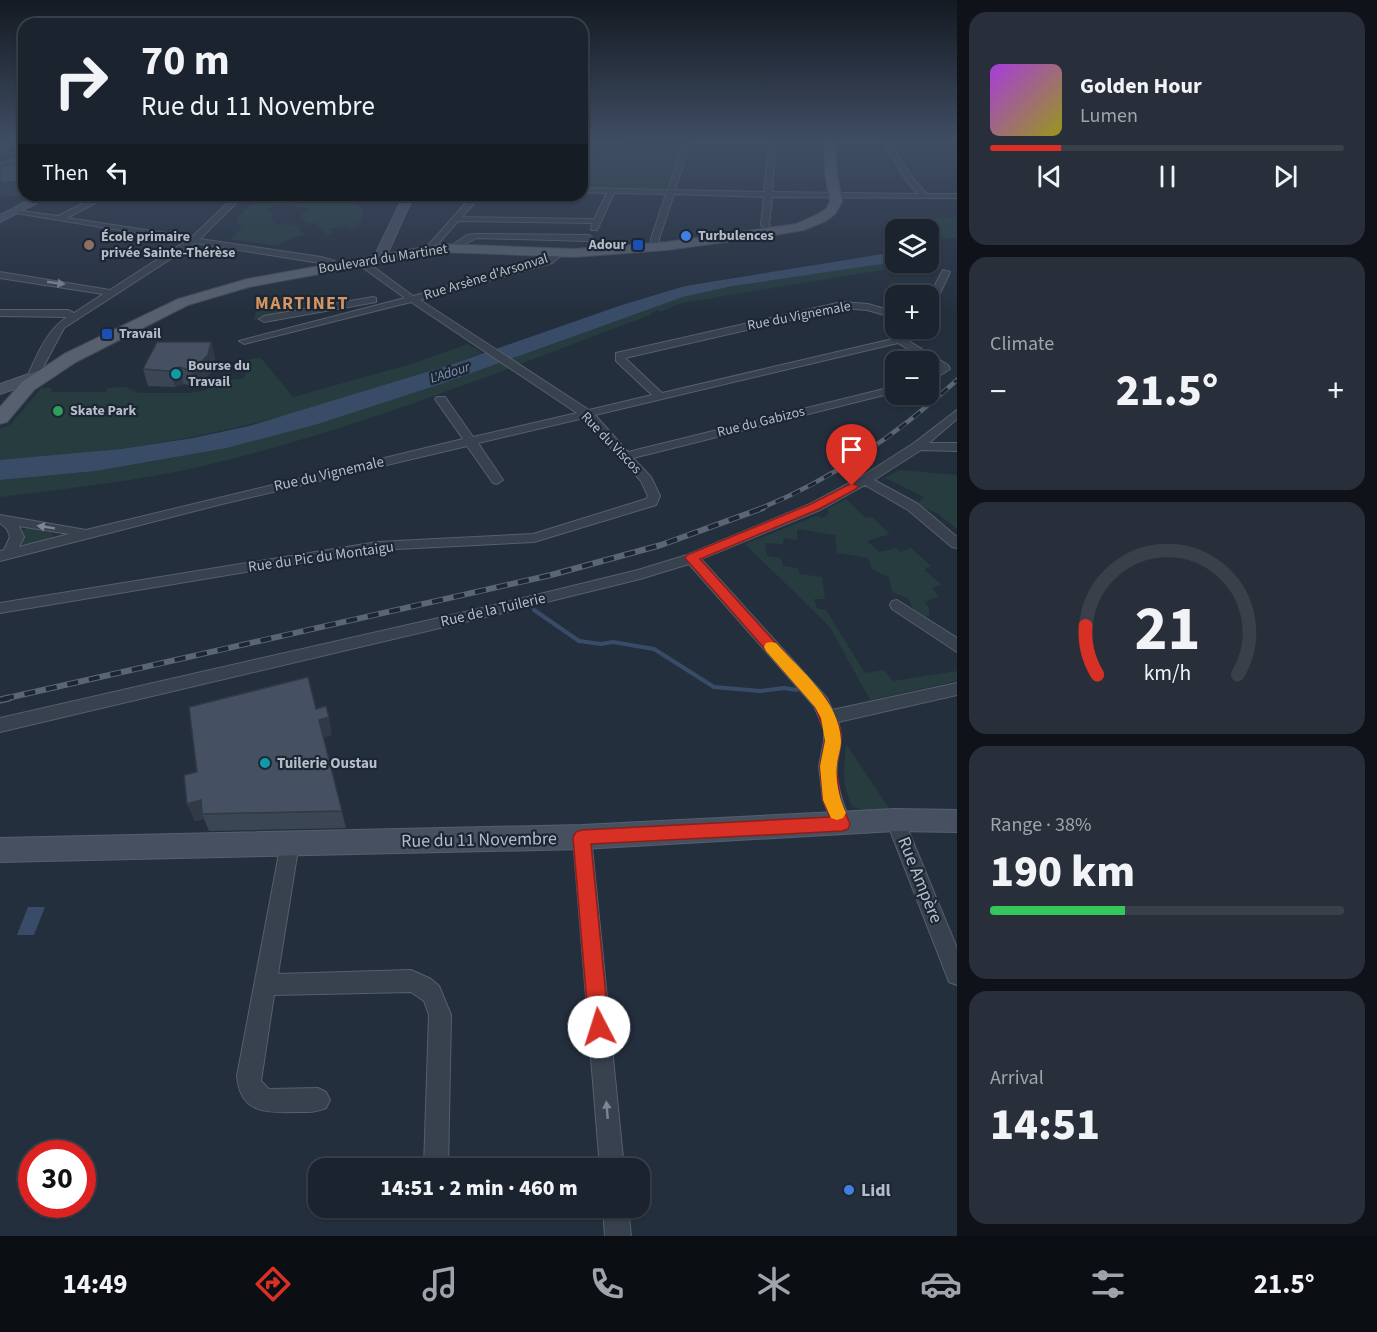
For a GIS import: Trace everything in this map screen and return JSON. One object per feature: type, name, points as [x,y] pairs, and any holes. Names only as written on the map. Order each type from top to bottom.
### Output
[{"type":"main road","name":"Boulevard du Martinet","points":[[24,387],[70,358],[130,330],[155,314],[188,300],[266,279],[428,250],[452,248],[560,254],[655,247],[769,232],[799,227],[821,218],[831,211],[837,198]]},
{"type":"main road","points":[[0,418],[24,387]]},
{"type":"street","points":[[585,252],[585,245],[609,198]]},
{"type":"street","points":[[655,247],[655,239],[669,198]]},
{"type":"street","points":[[767,198],[765,225],[769,232]]},
{"type":"street","points":[[0,219],[35,201]]},
{"type":"street","points":[[59,219],[94,201]]},
{"type":"street","points":[[0,313],[70,315],[111,293],[194,240],[234,201]]},
{"type":"street","points":[[379,259],[406,201]]},
{"type":"street","points":[[428,250],[472,201]]},
{"type":"street","points":[[14,212],[321,260],[335,266]]},
{"type":"street","points":[[455,219],[598,221]]},
{"type":"street","points":[[452,248],[476,236],[589,238]]},
{"type":"street","name":"Rue Arsène d'Arsonval","points":[[409,297],[549,261],[560,254]]},
{"type":"street","name":"Rue du Viscos","points":[[362,262],[476,343],[587,414],[646,480]]},
{"type":"street","points":[[939,286],[946,272]]},
{"type":"street","points":[[0,275],[111,293]]},
{"type":"street","points":[[24,387],[82,292]]},
{"type":"street","points":[[264,319],[409,297]]},
{"type":"street","points":[[244,341],[409,297]]},
{"type":"street","name":"Rue du Vignemale","points":[[660,397],[620,359],[620,355],[842,305],[868,307],[885,312]]},
{"type":"street","points":[[900,340],[918,351]]},
{"type":"street","name":"Rue du Vignemale","points":[[5,555],[468,441],[900,340]]},
{"type":"street","points":[[44,354],[70,358]]},
{"type":"street","points":[[939,364],[945,369],[939,375]]},
{"type":"street","name":"Boulevard du Martinet","points":[[0,389],[24,387]]},
{"type":"street","name":"Rue du Gabizos","points":[[626,456],[885,391]]},
{"type":"street","points":[[441,399],[496,480]]},
{"type":"street","name":"Rue de la Tuilerie","points":[[0,725],[478,614],[640,574],[692,558],[815,507],[865,480],[918,446],[956,414]]},
{"type":"street","points":[[918,446],[957,447]]},
{"type":"street","name":"Rue du Pic du Montaigu","points":[[0,608],[377,546],[534,538],[651,502],[654,496],[646,480]]},
{"type":"street","points":[[865,480],[913,507],[957,544]]},
{"type":"street","points":[[1,519],[89,533]]},
{"type":"street","points":[[1,519],[13,527],[17,537],[5,555]]},
{"type":"street","points":[[692,558],[821,703],[828,718],[833,741],[828,766],[832,800],[842,824]]},
{"type":"street","points":[[897,604],[957,646]]},
{"type":"street","points":[[828,718],[957,689]]},
{"type":"street","name":"Rue du 11 Novembre","points":[[0,850],[582,837],[896,820],[957,821]]},
{"type":"street","name":"Rue Ampère","points":[[896,820],[957,974]]},
{"type":"street","points":[[582,837],[611,1158]]},
{"type":"street","points":[[290,843],[249,1077],[250,1087],[265,1101],[318,1100]]},
{"type":"street","points":[[265,985],[411,981],[426,986],[436,996],[440,1015],[436,1158]]},
{"type":"street","points":[[617,1218],[618,1236]]},
{"type":"green space","points":[[255,201],[326,201],[328,203],[352,201],[364,210],[358,228],[351,229],[348,226],[329,229],[333,233],[325,236],[323,235],[327,233],[315,224],[307,223],[300,216],[309,210],[308,208],[286,205],[271,206],[266,209],[272,213],[271,220],[276,224],[302,225],[296,227],[306,235],[291,238],[278,246],[230,239],[242,228],[236,220]]},
{"type":"green space","points":[[957,217],[957,238],[939,239],[939,219],[927,219]]},
{"type":"green space","points":[[885,263],[885,270],[682,303],[660,312],[658,310],[650,315],[378,415],[211,464],[106,484],[0,497],[0,480],[96,471],[227,448],[318,424],[441,384],[683,297],[733,286]]},
{"type":"green space","points":[[324,293],[329,306],[254,320],[258,301]]},
{"type":"green space","points":[[468,344],[482,353],[388,386],[292,414],[145,445],[35,460],[0,460],[0,429],[11,424],[41,388],[52,388],[51,392],[106,392],[108,388],[125,387],[139,393],[191,393],[206,390],[222,379],[244,379],[250,359],[261,358],[293,397],[411,364]]},
{"type":"green space","points":[[899,470],[957,475],[957,529],[938,514],[917,504],[924,497],[885,478]]},
{"type":"green space","points":[[846,499],[866,518],[872,517],[890,534],[867,541],[879,552],[896,548],[901,552],[911,548],[931,566],[924,570],[942,585],[932,588],[939,596],[925,602],[929,608],[929,615],[926,617],[913,610],[909,599],[892,592],[889,577],[871,569],[869,558],[837,553],[835,535],[797,529],[797,540],[784,538],[783,544],[765,543],[767,556],[781,558],[783,566],[798,568],[800,574],[822,577],[825,599],[814,599],[817,608],[826,610],[865,673],[884,670],[893,681],[957,671],[957,681],[870,700],[830,627],[745,544],[816,516],[823,518],[829,513],[827,509]]},
{"type":"green space","points":[[28,528],[53,535],[47,541],[27,546],[22,544],[23,530]]},
{"type":"green space","points":[[846,744],[891,811],[871,812],[853,807],[845,784]]},
{"type":"water","name":"L'Adour","points":[[885,254],[885,263],[733,286],[683,297],[441,384],[318,424],[227,448],[96,471],[0,480],[0,460],[121,449],[193,438],[249,426],[450,365],[622,305],[685,286]]},
{"type":"water","points":[[28,907],[45,907],[34,935],[17,935]]},
{"type":"building","points":[[157,342],[211,342],[208,355],[192,371],[179,367],[170,371],[143,369]]},
{"type":"building","name":"Tuilerie Oustau","points":[[308,677],[316,709],[326,706],[329,717],[319,720],[342,811],[202,814],[201,800],[187,804],[184,775],[197,772],[189,707]]},
{"type":"waterway","points":[[534,610],[579,641],[601,644],[613,642],[654,649],[714,687],[760,691],[784,688],[797,690]]},
{"type":"railway","points":[[759,509],[813,484],[864,454],[912,419],[957,380]]},
{"type":"railway","points":[[3,699],[551,575],[661,545],[763,508]]},
{"type":"railway","points":[[0,700],[9,698]]},
{"type":"slow traffic","points":[[771,647],[821,703],[828,718],[833,741],[828,766],[832,800],[837,813]]},
{"type":"place","name":"Turbulences","points":[[686,236]]},
{"type":"place","name":"École primaire privée Sainte-Thérèse","points":[[89,245]]},
{"type":"place","name":"Adour","points":[[638,245]]},
{"type":"place","name":"Travail","points":[[107,334]]},
{"type":"place","name":"Bourse du Travail","points":[[176,374]]},
{"type":"place","name":"Skate Park","points":[[58,411]]},
{"type":"place","name":"Tuilerie Oustau","points":[[265,763]]},
{"type":"place","name":"Lidl","points":[[849,1190]]},
{"type":"district","name":"MARTINET","points":[[302,303]]},
{"type":"route","points":[[599,1027],[582,837],[842,824],[832,800],[828,766],[833,741],[832,729],[821,703],[692,558],[815,507],[852,486]]}]
